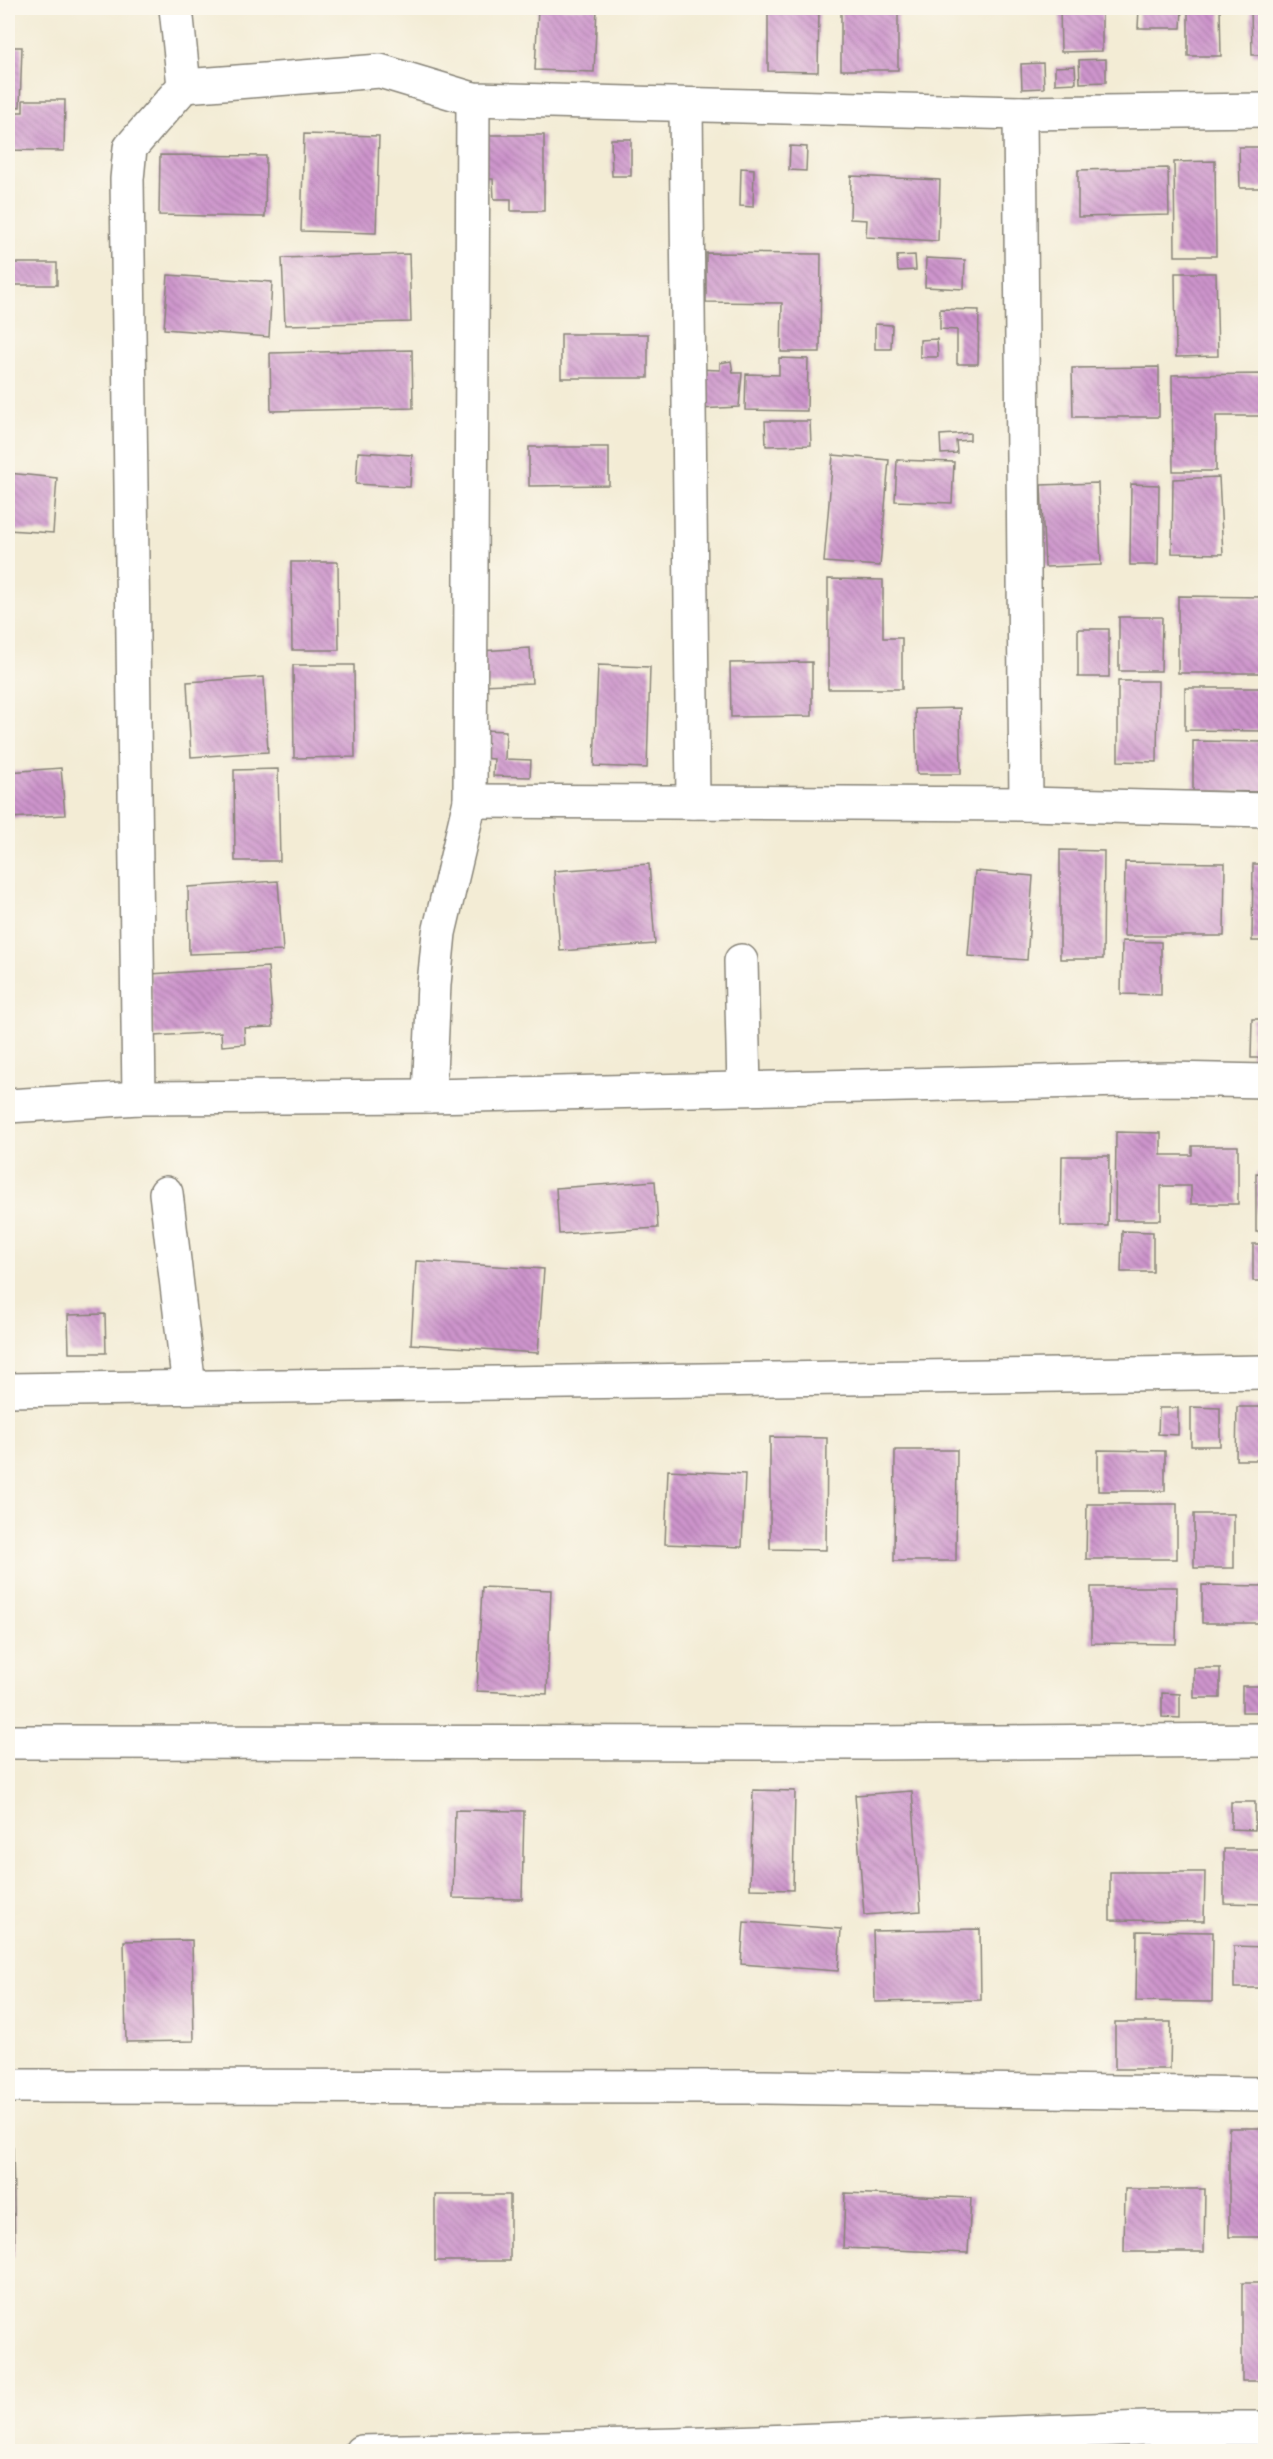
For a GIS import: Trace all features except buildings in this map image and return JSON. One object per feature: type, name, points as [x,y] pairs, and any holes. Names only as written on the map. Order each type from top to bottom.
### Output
[{"type":"street","points":[[176,8],[184,87]]},
{"type":"street","points":[[139,1098],[127,179],[130,148],[184,87],[380,70],[473,99],[1020,113],[1266,110]]},
{"type":"street","points":[[429,1096],[434,984],[439,933],[470,801],[473,99]]},
{"type":"street","points":[[687,105],[693,802]]},
{"type":"street","points":[[1020,113],[1026,804]]},
{"type":"street","points":[[470,801],[1026,804],[1266,810]]},
{"type":"street","points":[[741,961],[744,1088]]},
{"type":"street","points":[[8,1106],[139,1098],[429,1096],[1156,1079],[1266,1081]]},
{"type":"street","points":[[166,1193],[189,1387]]},
{"type":"street","points":[[8,1390],[1266,1372]]},
{"type":"street","points":[[8,1742],[883,1743],[1266,1740]]},
{"type":"street","points":[[8,2086],[753,2087],[1266,2094]]},
{"type":"street","points":[[361,2451],[676,2448],[1135,2428],[1266,2428]]}]
